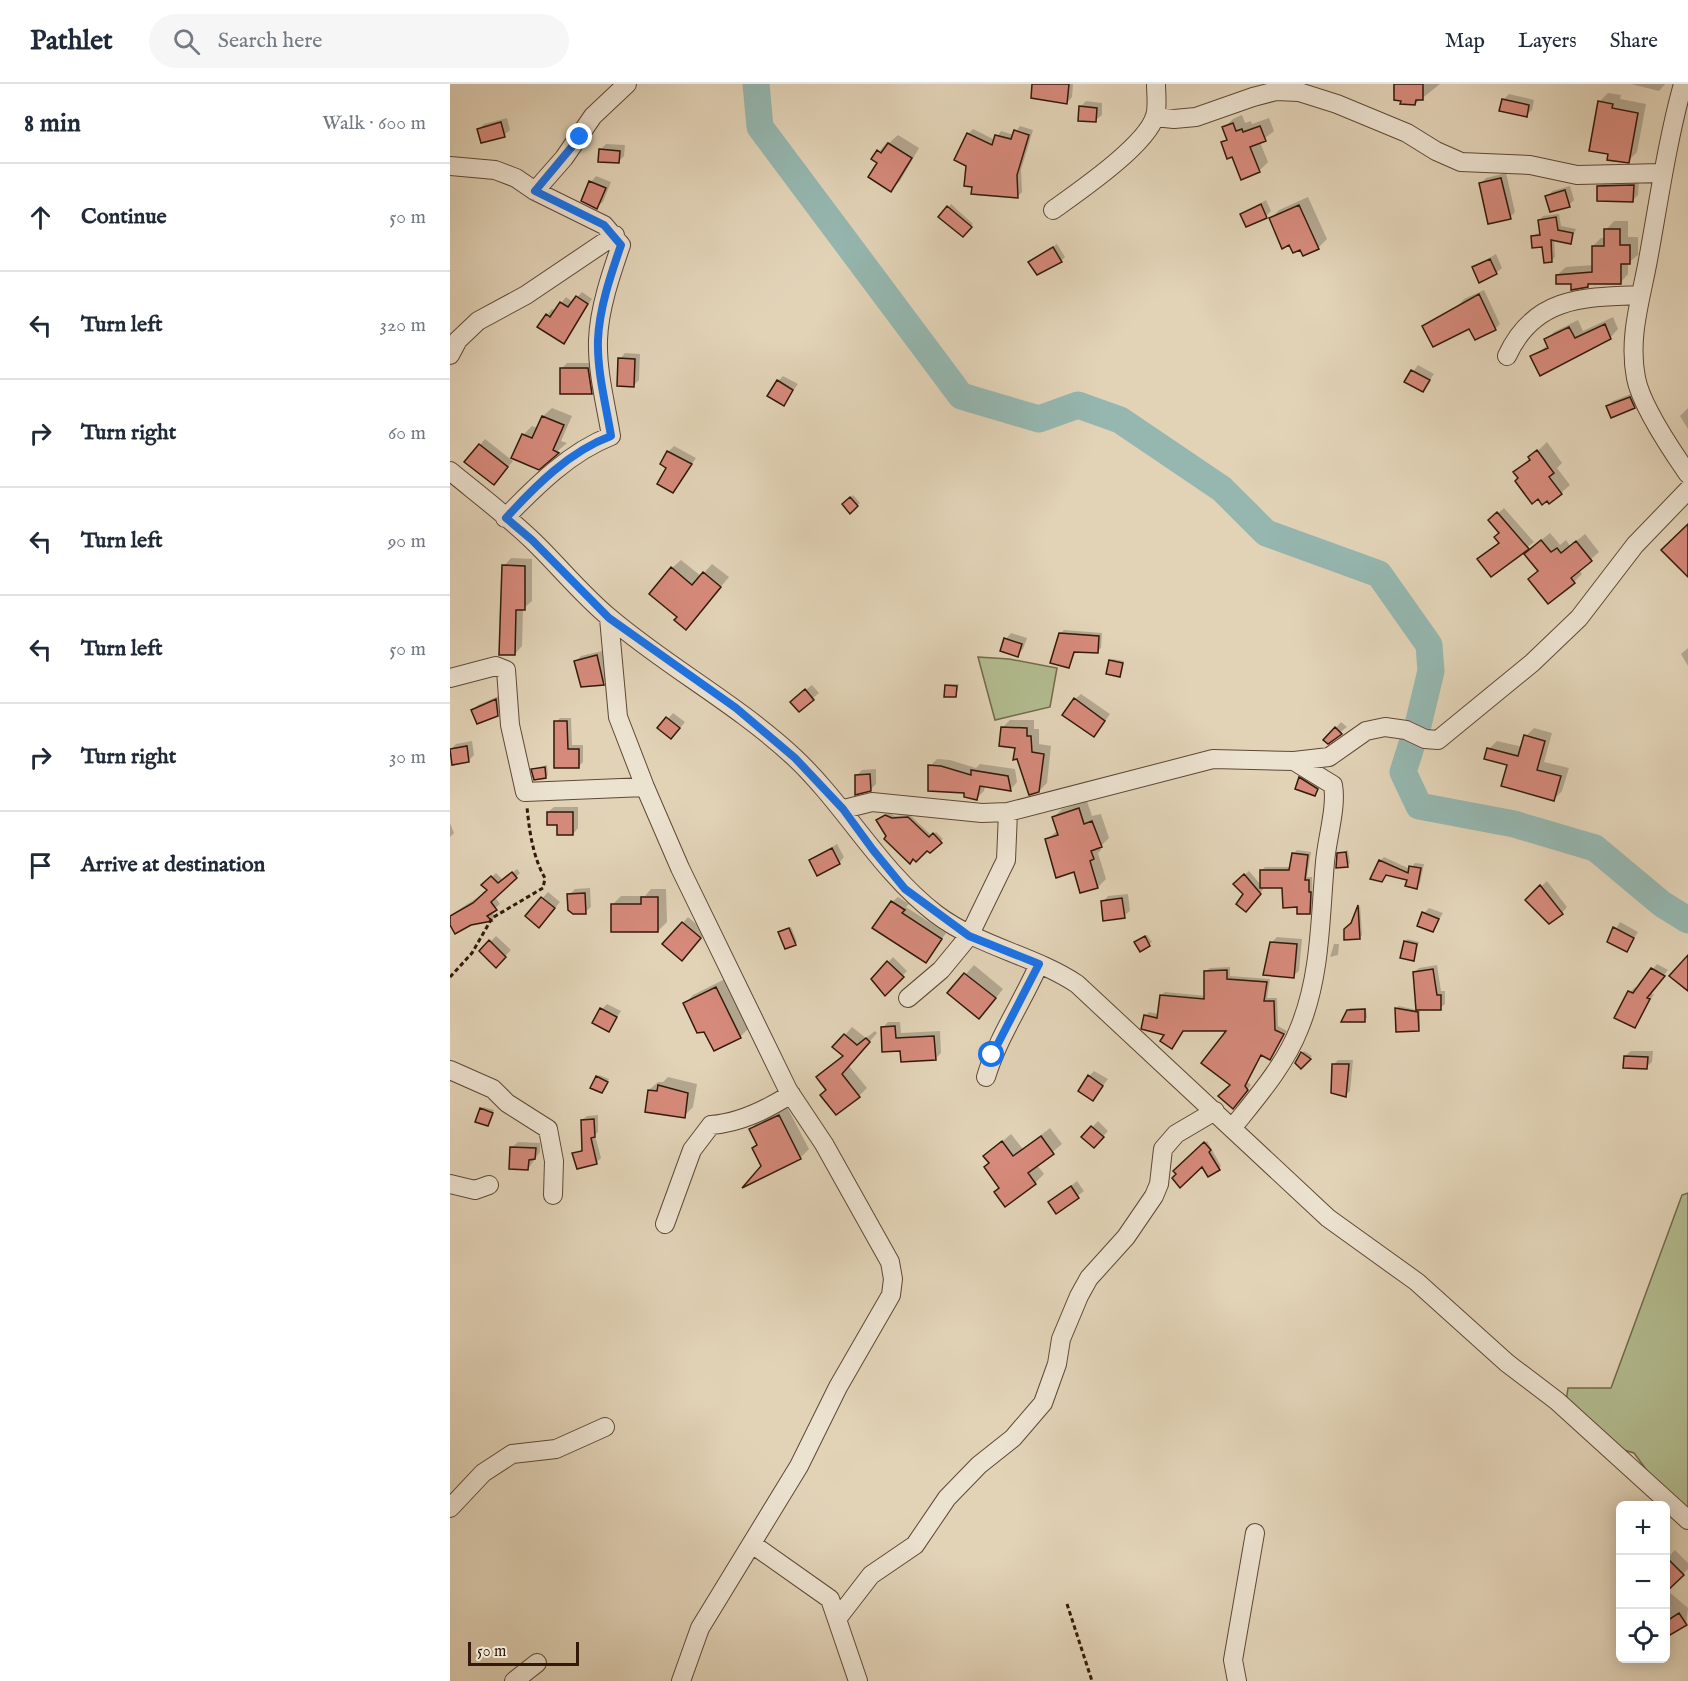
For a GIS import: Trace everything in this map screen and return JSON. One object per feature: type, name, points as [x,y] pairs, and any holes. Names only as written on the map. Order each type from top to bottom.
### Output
[{"type":"street","points":[[535,191],[564,158],[593,116],[627,84]]},
{"type":"street","points":[[1053,210],[1108,171],[1143,135],[1155,117],[1156,84]]},
{"type":"street","points":[[1683,84],[1662,173],[1633,348],[1636,380],[1673,451],[1688,474]]},
{"type":"street","points":[[1155,117],[1174,119],[1196,117],[1253,97],[1276,92],[1299,92],[1337,104],[1407,133],[1436,151],[1461,162],[1530,165],[1577,175],[1662,173]]},
{"type":"street","points":[[450,166],[495,170],[516,178],[535,191],[604,225],[615,235],[621,245],[611,273],[598,339],[601,378],[611,436],[591,444],[536,486],[506,518]]},
{"type":"street","points":[[450,355],[458,340],[478,321],[526,295],[615,235]]},
{"type":"street","points":[[1507,356],[1516,338],[1547,310],[1578,299],[1640,295]]},
{"type":"street","points":[[450,471],[532,540],[609,618],[764,730],[816,779],[843,809],[905,889],[969,936],[1060,973],[1077,984],[1328,1218],[1417,1282],[1507,1363],[1557,1401],[1688,1520]]},
{"type":"street","points":[[843,809],[872,802],[982,813],[1008,812],[1213,759],[1294,761],[1329,757],[1366,731],[1385,727],[1406,730],[1425,739],[1438,740],[1579,618],[1635,545],[1688,490]]},
{"type":"street","points":[[609,618],[618,717],[645,787],[680,868],[791,1094],[864,1213],[890,1262],[893,1279],[891,1295],[838,1387],[799,1466],[700,1629],[681,1681]]},
{"type":"street","points":[[450,678],[496,666],[506,670],[510,725],[525,792],[645,787]]},
{"type":"street","points":[[1233,1127],[1262,1092],[1299,1031],[1316,962],[1328,828],[1335,792],[1333,785],[1327,780],[1294,761]]},
{"type":"street","points":[[908,998],[941,970],[969,936],[1006,860],[1008,812]]},
{"type":"street","points":[[986,1077],[1004,1030],[1027,992],[1039,964]]},
{"type":"street","points":[[450,1070],[493,1089],[507,1103],[548,1129],[554,1161],[553,1195]]},
{"type":"street","points":[[665,1224],[692,1150],[711,1125],[729,1124],[791,1094]]},
{"type":"street","points":[[837,1619],[872,1575],[915,1545],[947,1498],[979,1465],[1013,1438],[1043,1403],[1057,1364],[1061,1339],[1079,1296],[1089,1278],[1126,1237],[1154,1196],[1159,1184],[1163,1149],[1176,1134],[1215,1111]]},
{"type":"street","points":[[450,1184],[475,1190],[489,1185]]},
{"type":"street","points":[[450,1508],[483,1473],[512,1454],[556,1449],[605,1427]]},
{"type":"street","points":[[1237,1681],[1233,1659],[1255,1533]]},
{"type":"street","points":[[752,1545],[830,1599],[858,1681]]},
{"type":"street","points":[[514,1681],[537,1664]]},
{"type":"path","points":[[450,977],[472,953],[492,918],[543,888],[545,878],[540,869],[529,827],[525,792]]},
{"type":"path","points":[[1067,1604],[1092,1681]]},
{"type":"green space","points":[[978,657],[1009,659],[1057,668],[1050,707],[995,720]]},
{"type":"green space","points":[[1688,1193],[1688,1510],[1676,1510],[1634,1453],[1600,1443],[1564,1415],[1568,1388],[1611,1388],[1682,1195]]},
{"type":"building","points":[[1032,84],[1069,84],[1067,104],[1031,98]]},
{"type":"building","points":[[1394,84],[1423,84],[1423,100],[1416,100],[1415,105],[1400,104],[1401,101],[1394,100]]},
{"type":"building","points":[[1502,99],[1529,105],[1527,117],[1499,111]]},
{"type":"building","points":[[1598,101],[1613,104],[1612,108],[1638,113],[1629,163],[1607,160],[1608,154],[1589,151]]},
{"type":"building","points":[[1079,106],[1097,108],[1096,122],[1078,121]]},
{"type":"building","points":[[501,122],[505,137],[481,143],[477,129]]},
{"type":"building","points":[[1233,123],[1236,131],[1242,129],[1243,132],[1260,126],[1266,141],[1250,147],[1260,172],[1241,180],[1232,157],[1227,159],[1221,142],[1227,140],[1222,127]]},
{"type":"building","points":[[1014,130],[1029,135],[1017,175],[1018,198],[971,194],[972,187],[964,186],[966,166],[954,160],[967,133],[992,145],[995,135],[1011,139]]},
{"type":"building","points":[[888,143],[912,158],[891,192],[868,177],[877,163],[871,159],[877,150],[881,153]]},
{"type":"building","points":[[599,149],[620,151],[619,163],[598,162]]},
{"type":"building","points":[[1501,178],[1511,219],[1488,224],[1479,183]]},
{"type":"building","points":[[589,181],[606,188],[597,209],[581,201]]},
{"type":"building","points":[[1634,185],[1633,202],[1597,201],[1597,186]]},
{"type":"building","points":[[1565,190],[1570,207],[1550,212],[1545,196]]},
{"type":"building","points":[[1261,204],[1267,218],[1246,227],[1240,214]]},
{"type":"building","points":[[1299,205],[1319,249],[1303,256],[1300,250],[1293,253],[1289,245],[1282,249],[1269,218]]},
{"type":"building","points":[[947,206],[972,227],[963,237],[938,217]]},
{"type":"building","points":[[1556,217],[1558,230],[1573,233],[1571,244],[1551,240],[1552,262],[1544,263],[1542,247],[1532,248],[1531,236],[1540,235],[1538,220]]},
{"type":"building","points":[[1604,229],[1620,229],[1620,245],[1630,245],[1630,264],[1621,264],[1621,284],[1588,284],[1588,287],[1571,290],[1571,284],[1556,284],[1556,275],[1592,272],[1592,246],[1604,246]]},
{"type":"building","points":[[1053,247],[1062,262],[1037,275],[1028,262]]},
{"type":"building","points":[[1490,259],[1497,274],[1479,283],[1472,267]]},
{"type":"building","points":[[1479,294],[1496,330],[1475,340],[1469,329],[1433,347],[1422,326]]},
{"type":"building","points":[[576,296],[588,304],[564,344],[537,327],[546,314],[550,317],[560,302],[568,307]]},
{"type":"building","points":[[1605,324],[1611,339],[1540,376],[1530,356],[1548,348],[1544,339],[1569,327],[1575,338]]},
{"type":"building","points":[[618,358],[635,359],[634,387],[617,386]]},
{"type":"building","points":[[560,368],[588,368],[592,394],[560,394]]},
{"type":"building","points":[[1411,370],[1430,380],[1423,392],[1404,382]]},
{"type":"building","points":[[777,380],[793,390],[784,406],[767,396]]},
{"type":"building","points":[[1630,397],[1635,408],[1611,418],[1606,406]]},
{"type":"building","points":[[542,416],[564,425],[553,450],[559,453],[539,470],[511,458],[522,434],[532,438]]},
{"type":"building","points":[[479,444],[508,467],[494,485],[464,462]]},
{"type":"building","points":[[1537,450],[1554,473],[1549,477],[1562,494],[1549,504],[1547,501],[1542,505],[1538,499],[1532,504],[1515,481],[1518,478],[1513,472],[1530,460],[1528,457]]},
{"type":"building","points":[[667,451],[692,464],[673,493],[657,484],[666,468],[660,464]]},
{"type":"building","points":[[850,497],[858,506],[850,514],[842,504]]},
{"type":"building","points":[[1497,512],[1529,549],[1491,577],[1477,559],[1499,543],[1494,537],[1499,533],[1488,520]]},
{"type":"building","points":[[1688,524],[1688,577],[1661,550]]},
{"type":"building","points":[[1541,540],[1551,552],[1557,548],[1561,553],[1576,541],[1592,561],[1571,578],[1575,583],[1548,604],[1528,579],[1538,571],[1524,554]]},
{"type":"building","points":[[502,565],[525,566],[525,610],[516,610],[515,655],[499,655]]},
{"type":"building","points":[[671,567],[692,585],[703,572],[721,587],[686,630],[674,620],[677,617],[649,594]]},
{"type":"building","points":[[1059,633],[1099,636],[1098,653],[1074,652],[1069,668],[1050,663]]},
{"type":"building","points":[[1004,638],[1022,644],[1018,657],[1000,651]]},
{"type":"building","points":[[597,655],[604,685],[581,687],[574,661]]},
{"type":"building","points":[[1109,660],[1123,663],[1120,677],[1106,674]]},
{"type":"building","points":[[945,685],[957,686],[956,697],[944,697]]},
{"type":"building","points":[[805,689],[814,700],[799,712],[790,702]]},
{"type":"building","points":[[1074,698],[1105,721],[1094,737],[1062,715]]},
{"type":"building","points":[[496,699],[498,716],[477,724],[471,710]]},
{"type":"building","points":[[666,717],[680,728],[671,739],[657,728]]},
{"type":"building","points":[[554,721],[567,721],[568,749],[579,749],[579,768],[554,768]]},
{"type":"building","points":[[1001,727],[1027,728],[1027,736],[1031,736],[1032,752],[1044,754],[1039,792],[1029,795],[1017,759],[1013,760],[1015,748],[999,746]]},
{"type":"building","points":[[1335,727],[1342,734],[1328,744],[1323,740]]},
{"type":"building","points":[[1524,735],[1545,741],[1537,770],[1561,776],[1554,801],[1501,786],[1507,765],[1484,759],[1487,748],[1518,756]]},
{"type":"building","points":[[467,746],[469,762],[452,765],[450,749]]},
{"type":"building","points":[[928,765],[941,766],[971,775],[971,770],[1008,776],[1011,791],[980,786],[977,800],[964,797],[964,793],[928,791]]},
{"type":"building","points":[[545,767],[546,778],[534,780],[531,769]]},
{"type":"building","points":[[870,774],[871,791],[855,795],[855,775]]},
{"type":"building","points":[[1299,777],[1318,789],[1315,796],[1295,789]]},
{"type":"building","points":[[1079,808],[1084,824],[1092,821],[1102,847],[1091,851],[1094,859],[1090,861],[1098,888],[1080,893],[1074,872],[1056,878],[1045,839],[1058,835],[1052,817]]},
{"type":"building","points":[[547,812],[573,812],[573,835],[557,835],[557,825],[547,825]]},
{"type":"building","points":[[885,815],[892,818],[908,817],[929,837],[933,833],[942,843],[930,853],[927,851],[916,862],[913,859],[910,864],[884,839],[886,836],[876,820]]},
{"type":"building","points":[[832,848],[840,864],[817,876],[809,860]]},
{"type":"building","points":[[1346,852],[1348,867],[1336,868],[1337,853]]},
{"type":"building","points":[[1292,853],[1308,855],[1305,880],[1309,880],[1309,892],[1311,892],[1310,914],[1297,914],[1297,907],[1283,908],[1282,888],[1260,888],[1260,870],[1289,870]]},
{"type":"building","points":[[1379,860],[1408,873],[1409,866],[1421,868],[1417,889],[1405,886],[1407,880],[1386,875],[1382,882],[1370,879]]},
{"type":"building","points":[[512,872],[517,878],[491,902],[497,910],[487,916],[492,921],[471,925],[455,934],[450,925],[450,916],[473,903],[487,890],[481,885],[491,876],[498,883]]},
{"type":"building","points":[[1244,874],[1261,894],[1246,912],[1236,904],[1243,894],[1233,884]]},
{"type":"building","points":[[1540,885],[1563,914],[1549,924],[1525,900]]},
{"type":"building","points":[[585,893],[586,914],[573,914],[568,910],[567,894]]},
{"type":"building","points":[[541,897],[555,908],[539,928],[525,916]]},
{"type":"building","points":[[641,897],[658,897],[658,932],[611,932],[611,904],[641,904]]},
{"type":"building","points":[[1122,898],[1125,918],[1103,921],[1101,901]]},
{"type":"building","points":[[891,901],[905,910],[902,913],[942,939],[926,963],[872,928]]},
{"type":"building","points":[[1358,905],[1360,939],[1344,940],[1344,929],[1351,923]]},
{"type":"building","points":[[1422,912],[1439,919],[1433,932],[1417,926]]},
{"type":"building","points":[[682,922],[701,938],[682,961],[662,944]]},
{"type":"building","points":[[1613,927],[1634,938],[1627,952],[1607,942]]},
{"type":"building","points":[[789,928],[796,945],[785,949],[778,932]]},
{"type":"building","points":[[1145,936],[1150,946],[1140,952],[1134,942]]},
{"type":"building","points":[[489,940],[506,957],[496,968],[479,951]]},
{"type":"building","points":[[1404,941],[1417,944],[1414,961],[1400,958]]},
{"type":"building","points":[[1270,942],[1297,944],[1294,978],[1263,975]]},
{"type":"building","points":[[1688,955],[1688,991],[1669,976]]},
{"type":"building","points":[[887,961],[904,977],[885,996],[871,979]]},
{"type":"building","points":[[1651,968],[1665,976],[1647,998],[1650,999],[1635,1028],[1614,1018],[1628,991],[1633,993]]},
{"type":"building","points":[[1433,969],[1437,995],[1441,995],[1441,1010],[1416,1010],[1413,972]]},
{"type":"building","points":[[1227,970],[1227,979],[1267,982],[1264,1001],[1274,1001],[1275,1030],[1284,1034],[1270,1060],[1261,1055],[1245,1086],[1248,1090],[1233,1109],[1218,1096],[1230,1085],[1201,1063],[1226,1031],[1183,1031],[1172,1049],[1160,1041],[1164,1035],[1141,1029],[1144,1015],[1157,1018],[1160,995],[1204,999],[1204,971]]},
{"type":"building","points":[[964,973],[996,998],[979,1019],[947,993]]},
{"type":"building","points":[[716,987],[741,1038],[714,1051],[704,1032],[697,1033],[683,1003]]},
{"type":"building","points":[[600,1008],[617,1017],[609,1032],[592,1023]]},
{"type":"building","points":[[1395,1008],[1418,1012],[1419,1031],[1396,1032]]},
{"type":"building","points":[[1365,1009],[1365,1022],[1341,1022],[1347,1010]]},
{"type":"building","points":[[895,1026],[896,1038],[934,1036],[936,1060],[901,1062],[900,1051],[882,1052],[881,1027]]},
{"type":"building","points":[[844,1034],[857,1045],[866,1038],[870,1042],[842,1074],[860,1097],[836,1115],[820,1095],[826,1090],[816,1077],[843,1056],[832,1047]]},
{"type":"building","points":[[1301,1052],[1311,1059],[1301,1069],[1295,1063]]},
{"type":"building","points":[[1624,1056],[1648,1057],[1647,1069],[1623,1068]]},
{"type":"building","points":[[1332,1064],[1349,1064],[1346,1097],[1331,1093]]},
{"type":"building","points":[[1088,1075],[1103,1086],[1093,1101],[1078,1091]]},
{"type":"building","points":[[596,1076],[608,1082],[602,1093],[590,1088]]},
{"type":"building","points":[[658,1085],[688,1093],[685,1118],[645,1112],[648,1090],[657,1091]]},
{"type":"building","points":[[480,1108],[493,1113],[488,1126],[475,1122]]},
{"type":"building","points":[[779,1115],[801,1159],[742,1188],[761,1166],[752,1148],[757,1145],[749,1129]]},
{"type":"building","points":[[594,1119],[595,1137],[591,1138],[597,1164],[577,1169],[572,1153],[582,1151],[581,1120]]},
{"type":"building","points":[[1091,1126],[1104,1137],[1094,1148],[1081,1137]]},
{"type":"building","points":[[1041,1136],[1054,1154],[1028,1173],[1036,1184],[1005,1207],[994,1192],[999,1188],[984,1167],[989,1163],[983,1156],[1002,1141],[1013,1156]]},
{"type":"building","points":[[1204,1142],[1211,1150],[1209,1152],[1220,1170],[1208,1177],[1202,1167],[1180,1188],[1172,1178],[1176,1174],[1173,1171]]},
{"type":"building","points":[[510,1147],[536,1148],[535,1159],[529,1160],[528,1170],[509,1169]]},
{"type":"building","points":[[1071,1186],[1079,1198],[1056,1214],[1048,1202]]},
{"type":"building","points":[[1670,1561],[1684,1575],[1670,1588]]},
{"type":"building","points":[[1679,1613],[1687,1625],[1670,1635],[1670,1619]]},
{"type":"waterway","points":[[756,84],[760,127],[961,396],[1039,419],[1078,405],[1120,420],[1222,489],[1266,533],[1379,574],[1429,645],[1431,671],[1418,725],[1403,772],[1419,806],[1514,824],[1595,848],[1662,904],[1688,920]]},
{"type":"route","points":[[580,137],[535,191],[604,225],[615,235],[621,245],[611,273],[598,339],[601,378],[611,436],[591,444],[536,486],[506,518],[532,540],[609,618],[688,677],[736,708],[795,758],[843,809],[905,889],[969,936],[1039,964],[1027,992],[992,1055]]}]
